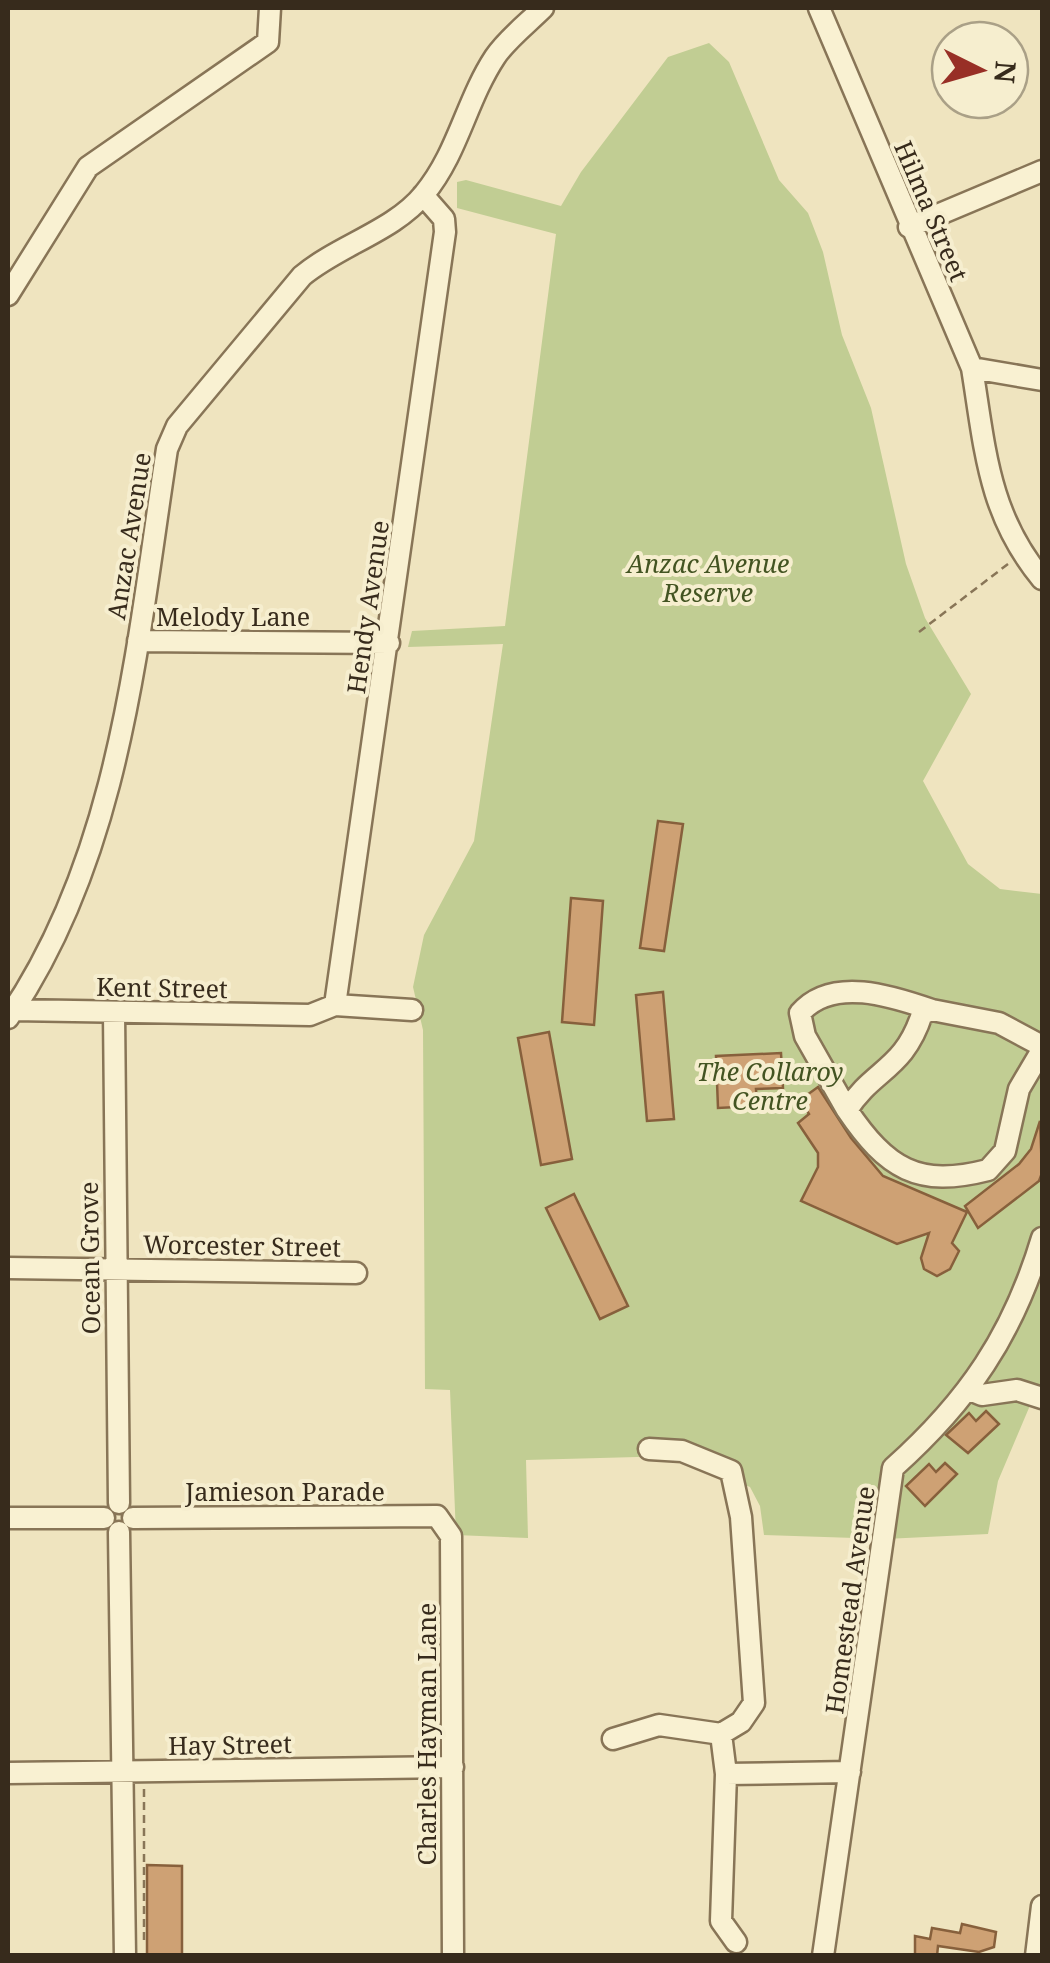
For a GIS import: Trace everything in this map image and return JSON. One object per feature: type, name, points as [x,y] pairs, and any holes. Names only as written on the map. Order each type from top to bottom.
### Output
[{"type":"street","points":[[8,294],[88,166],[268,42],[270,8]]},
{"type":"street","name":"Anzac Avenue","points":[[10,1014],[30,990],[71,898],[109,788],[138,641],[167,450],[177,426],[302,276],[324,258],[399,216],[423,196],[450,158],[495,56],[544,8]]},
{"type":"street","name":"Hilma Street","points":[[819,8],[972,368],[992,494],[1021,554],[1042,579]]},
{"type":"street","points":[[910,227],[1042,171]]},
{"type":"street","name":"Hendy Avenue","points":[[335,1005],[445,232],[444,219],[423,196]]},
{"type":"street","points":[[972,368],[1042,380]]},
{"type":"street","name":"Melody Lane","points":[[138,641],[389,643]]},
{"type":"street","points":[[854,991],[932,1010],[999,1023],[1042,1048],[1019,1089],[1005,1151],[988,1170],[930,1179],[893,1162],[865,1136],[848,1110],[805,1036],[800,1013],[812,999],[854,991]]},
{"type":"street","points":[[335,1005],[412,1010]]},
{"type":"street","name":"Kent Street","points":[[10,1014],[310,1015],[335,1005]]},
{"type":"street","points":[[848,1110],[858,1094],[889,1071],[916,1035],[922,1014],[932,1010]]},
{"type":"street","name":"Ocean Grove","points":[[114,1014],[125,1956]]},
{"type":"street","name":"Homestead Avenue","points":[[823,1956],[893,1468],[942,1424],[970,1390],[1029,1285],[1042,1238]]},
{"type":"street","name":"Worcester Street","points":[[8,1268],[356,1273]]},
{"type":"street","points":[[970,1390],[982,1395],[1017,1390],[1042,1398]]},
{"type":"street","points":[[612,1739],[659,1726],[721,1734],[741,1722],[754,1703],[741,1517],[731,1471],[682,1451],[648,1449]]},
{"type":"street","name":"Jamieson Parade","points":[[8,1518],[437,1516]]},
{"type":"street","name":"Charles Hayman Lane","points":[[437,1516],[451,1536],[453,1956]]},
{"type":"street","points":[[721,1734],[726,1774],[721,1921],[736,1942]]},
{"type":"street","name":"Hay Street","points":[[8,1773],[452,1766]]},
{"type":"street","points":[[726,1774],[850,1772]]},
{"type":"street","points":[[1036,1956],[1042,1906]]},
{"type":"path","points":[[919,632],[1021,554]]},
{"type":"path","points":[[144,1787],[144,1956]]},
{"type":"green space","points":[[709,43],[729,62],[779,180],[808,213],[823,252],[842,335],[871,408],[906,564],[925,618],[971,694],[923,781],[968,864],[1000,889],[1042,894],[1042,1392],[1034,1396],[998,1481],[988,1534],[885,1539],[764,1535],[760,1506],[750,1487],[674,1456],[526,1460],[528,1538],[456,1535],[450,1390],[425,1389],[423,1030],[413,987],[424,935],[474,841],[503,644],[408,647],[412,631],[505,626],[556,234],[457,208],[457,182],[466,180],[561,206],[581,172],[668,57]]},
{"type":"building","points":[[658,821],[683,824],[664,951],[640,948]]},
{"type":"building","points":[[571,898],[603,901],[594,1025],[562,1022]]},
{"type":"building","points":[[663,992],[674,1119],[647,1121],[636,995]]},
{"type":"building","points":[[549,1032],[572,1159],[541,1165],[518,1038]]},
{"type":"building","points":[[781,1053],[783,1088],[756,1089],[757,1106],[718,1108],[716,1056]]},
{"type":"building","points":[[818,1087],[851,1138],[883,1176],[967,1212],[952,1243],[959,1251],[950,1269],[937,1276],[924,1269],[921,1258],[929,1233],[897,1244],[801,1201],[818,1167],[818,1153],[798,1123],[809,1114],[800,1100]]},
{"type":"building","points":[[1040,1121],[1039,1181],[978,1228],[965,1206],[1019,1164],[1031,1149]]},
{"type":"building","points":[[574,1194],[628,1306],[600,1319],[546,1208]]},
{"type":"building","points":[[986,1411],[999,1424],[968,1453],[946,1435],[969,1413],[976,1421]]},
{"type":"building","points":[[945,1463],[957,1474],[925,1506],[906,1486],[929,1464],[936,1472]]},
{"type":"building","points":[[147,1865],[182,1866],[182,1956],[147,1956]]},
{"type":"building","points":[[962,1924],[996,1932],[994,1947],[979,1952],[938,1946],[937,1956],[915,1956],[915,1936],[930,1939],[932,1928],[960,1933]]},
{"type":"park label","name":"Anzac Avenue Reserve","points":[[708,578]]},
{"type":"park label","name":"The Collaroy Centre","points":[[770,1086]]}]
